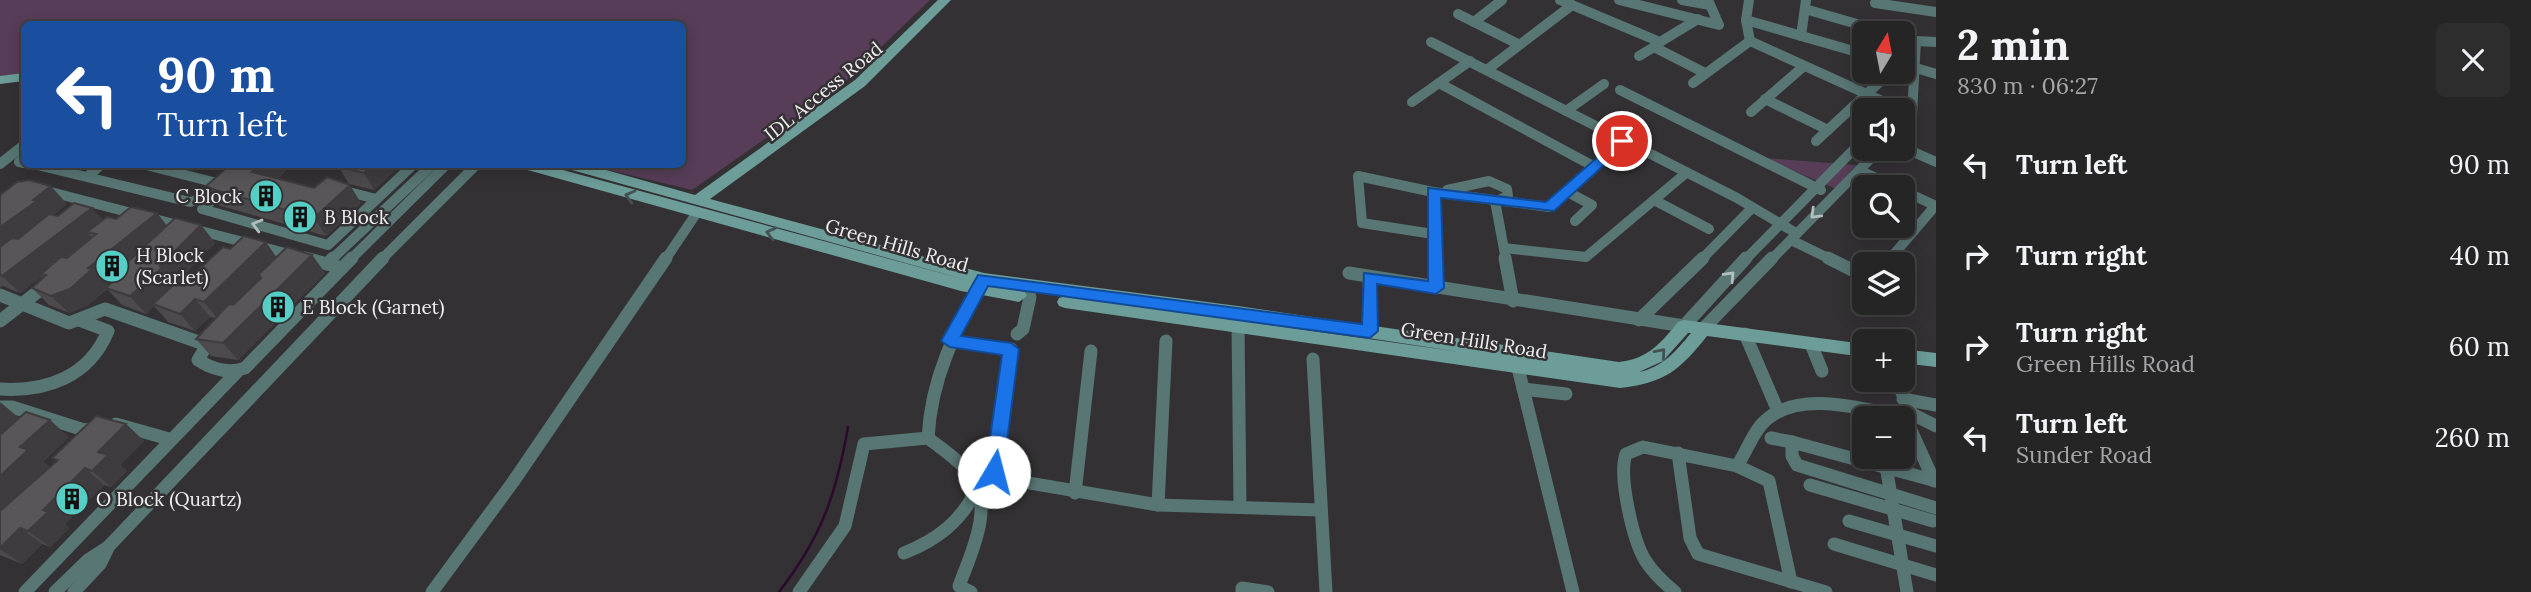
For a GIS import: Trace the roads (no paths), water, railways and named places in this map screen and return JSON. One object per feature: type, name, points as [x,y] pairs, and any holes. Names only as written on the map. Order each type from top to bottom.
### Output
[{"type":"street","points":[[829,111],[945,0]]},
{"type":"street","name":"IDL Access Road","points":[[701,206],[886,68],[954,0]]},
{"type":"street","points":[[1474,22],[1502,0]]},
{"type":"street","points":[[1560,0],[1657,45],[1705,73]]},
{"type":"street","points":[[1619,0],[1719,24],[1709,2],[1682,0]]},
{"type":"street","points":[[1749,0],[1745,20],[1750,41]]},
{"type":"street","points":[[1871,1],[1936,12]]},
{"type":"street","points":[[1488,69],[1572,5]]},
{"type":"street","points":[[1801,36],[1805,5],[1852,21]]},
{"type":"street","points":[[1458,14],[1518,44]]},
{"type":"street","points":[[1639,56],[1698,19]]},
{"type":"street","points":[[1745,20],[1852,51]]},
{"type":"street","points":[[1750,41],[1876,98]]},
{"type":"street","points":[[1693,83],[1750,41]]},
{"type":"street","points":[[1907,98],[1916,68],[1916,41],[1936,42]]},
{"type":"street","points":[[1432,42],[1752,208],[1852,269]]},
{"type":"street","points":[[1412,102],[1470,61]]},
{"type":"street","points":[[1751,112],[1804,66]]},
{"type":"street","points":[[1916,68],[1936,74]]},
{"type":"street","points":[[0,80],[21,77]]},
{"type":"street","points":[[1439,83],[1593,166]]},
{"type":"street","points":[[0,87],[21,84]]},
{"type":"street","points":[[1566,111],[1604,84]]},
{"type":"street","points":[[1816,141],[1877,84]]},
{"type":"street","points":[[1620,90],[1834,196]]},
{"type":"street","points":[[1766,99],[1828,130]]},
{"type":"street","points":[[1433,234],[1362,223],[1358,176],[1433,192],[1549,207],[1562,199],[1593,166],[1622,141]]},
{"type":"street","points":[[0,164],[21,147]]},
{"type":"street","points":[[1684,326],[1779,223],[1852,151]]},
{"type":"street","points":[[1915,153],[1936,162]]},
{"type":"street","points":[[1704,328],[1869,161]]},
{"type":"street","points":[[51,168],[190,202],[235,168]]},
{"type":"street","points":[[88,176],[97,168]]},
{"type":"street","points":[[158,168],[218,183]]},
{"type":"street","points":[[248,168],[202,209],[328,244],[410,168]]},
{"type":"street","points":[[25,592],[169,439],[237,372],[245,368],[342,268],[430,168]]},
{"type":"street","points":[[327,264],[442,168]]},
{"type":"street","points":[[55,592],[88,560],[109,546],[339,302],[473,168]]},
{"type":"street","name":"Green Hills Road","points":[[539,168],[701,206]]},
{"type":"street","name":"Green Hills Road","points":[[579,168],[701,206],[1030,298],[1238,324],[1598,380],[1642,380],[1672,369],[1704,328]]},
{"type":"street","points":[[1860,170],[1871,175]]},
{"type":"street","points":[[1504,248],[1586,257],[1686,173]]},
{"type":"street","points":[[1433,192],[1489,181],[1507,189],[1508,196],[1495,201]]},
{"type":"street","points":[[28,193],[46,190],[129,219],[181,233],[342,268]]},
{"type":"street","points":[[345,191],[376,200]]},
{"type":"street","points":[[1433,192],[1436,288]]},
{"type":"street","points":[[1896,252],[1936,206],[1915,196]]},
{"type":"street","points":[[1562,199],[1592,206],[1575,221]]},
{"type":"street","points":[[1654,200],[1709,229]]},
{"type":"street","points":[[1495,201],[1513,301]]},
{"type":"street","points":[[432,592],[513,482],[701,206]]},
{"type":"street","points":[[1639,320],[1657,306],[1752,208]]},
{"type":"street","points":[[285,266],[295,256]]},
{"type":"street","points":[[0,321],[64,271]]},
{"type":"street","points":[[1349,273],[1513,301],[1852,349]]},
{"type":"street","points":[[1369,277],[1370,331]]},
{"type":"street","points":[[928,438],[928,412],[939,364],[981,285]]},
{"type":"street","name":"Green Hills Road","points":[[981,285],[1370,331],[1619,369],[1642,367],[1653,362],[1684,326]]},
{"type":"street","points":[[0,295],[69,323],[104,305],[152,320],[211,340],[199,354],[198,360],[203,364],[237,372]]},
{"type":"street","points":[[1017,334],[1023,329],[1030,298]]},
{"type":"street","points":[[0,389],[27,391],[47,388],[84,363],[105,342],[108,331],[79,320]]},
{"type":"street","points":[[1238,324],[1240,507]]},
{"type":"street","points":[[1745,334],[1778,411]]},
{"type":"street","points":[[950,341],[1011,349],[994,472]]},
{"type":"street","points":[[1158,505],[1166,341]]},
{"type":"street","points":[[1811,344],[1822,371]]},
{"type":"street","points":[[1075,493],[1091,351]]},
{"type":"street","points":[[1915,358],[1936,360]]},
{"type":"street","points":[[1313,359],[1326,592]]},
{"type":"street","points":[[1518,368],[1573,592]]},
{"type":"street","points":[[1523,388],[1566,394]]},
{"type":"street","points":[[1900,392],[1905,406]]},
{"type":"street","points":[[1903,399],[1936,405]]},
{"type":"street","points":[[1737,466],[1765,436],[1765,421],[1778,411],[1815,405],[1852,412]]},
{"type":"street","points":[[0,407],[12,407],[39,423],[84,430],[112,422],[169,439]]},
{"type":"street","points":[[1915,418],[1936,426]]},
{"type":"street","points":[[93,441],[112,422]]},
{"type":"street","points":[[1915,432],[1935,481]]},
{"type":"street","points":[[1765,436],[1852,454]]},
{"type":"street","points":[[799,592],[845,526],[864,443],[928,438],[963,466],[977,486],[981,514],[959,586],[971,592]]},
{"type":"street","points":[[1793,442],[1792,456],[1797,465],[1934,515]]},
{"type":"street","points":[[1675,592],[1652,573],[1637,547],[1623,460],[1626,454],[1643,447],[1737,466],[1769,481],[1794,585]]},
{"type":"street","points":[[1678,453],[1690,538],[1698,554],[1794,585],[1826,592]]},
{"type":"street","points":[[977,469],[994,472],[1000,478],[1075,493],[1158,505],[1321,510]]},
{"type":"street","points":[[1887,469],[1908,592]]},
{"type":"street","points":[[1905,469],[1935,481]]},
{"type":"street","points":[[1810,485],[1893,502]]},
{"type":"street","points":[[904,553],[945,532],[970,505],[977,486]]},
{"type":"street","points":[[1849,521],[1936,546]]},
{"type":"street","points":[[1834,544],[1936,575]]},
{"type":"street","points":[[74,592],[100,564],[109,546]]},
{"type":"street","points":[[1242,592],[1242,588],[1268,592]]},
{"type":"waterway","points":[[779,592],[806,552],[825,514],[838,474],[848,427]]},
{"type":"place","name":"C Block","points":[[266,196]]},
{"type":"place","name":"B Block","points":[[300,217]]},
{"type":"place","name":"H Block (Scarlet)","points":[[112,266]]},
{"type":"place","name":"E Block (Garnet)","points":[[278,307]]},
{"type":"place","name":"O Block (Quartz)","points":[[72,499]]}]
